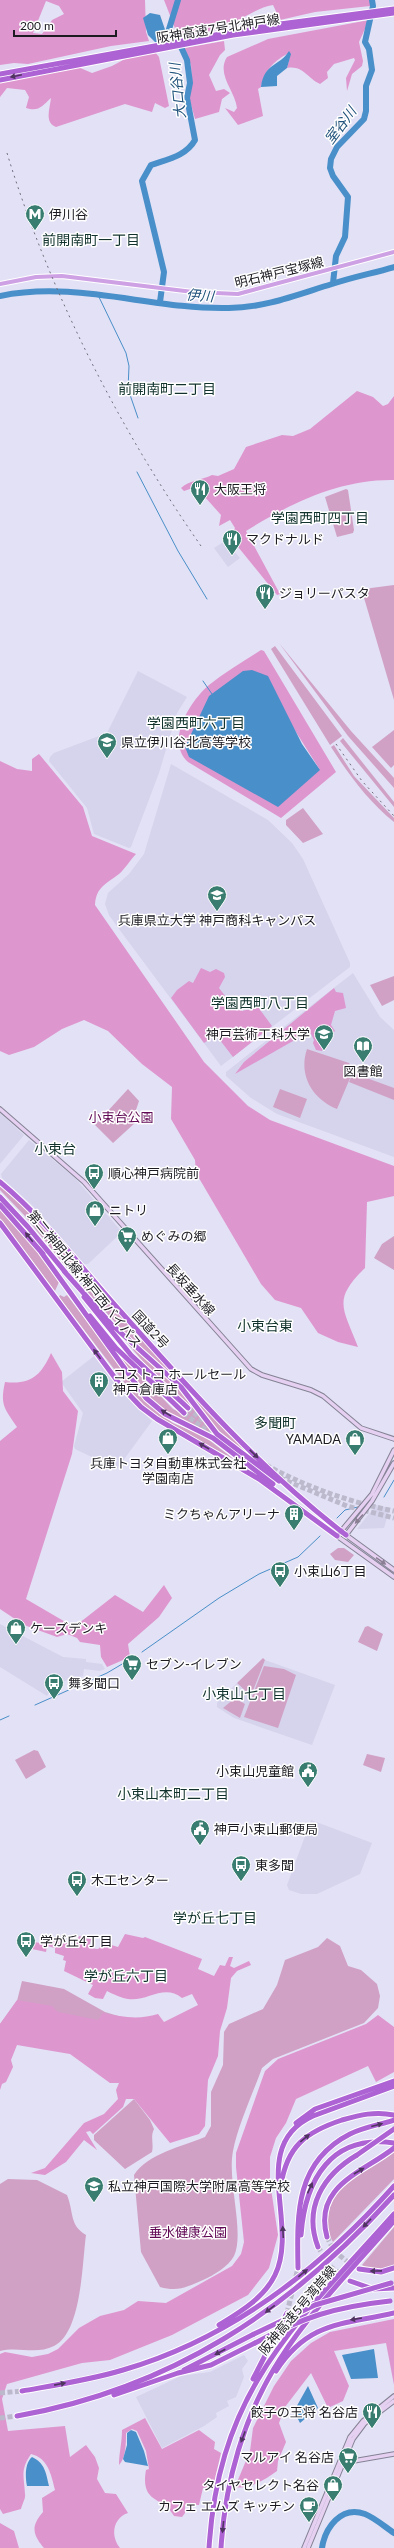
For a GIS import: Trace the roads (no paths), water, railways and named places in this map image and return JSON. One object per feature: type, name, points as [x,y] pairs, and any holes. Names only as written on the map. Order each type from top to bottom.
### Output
[{"type":"highway","name":"阪神高速7号北神戸線","points":[[0,74],[193,40],[394,9]]},
{"type":"highway","name":"阪神高速7号北神戸線","points":[[362,15],[394,13]]},
{"type":"highway","name":"阪神高速7号北神戸線","points":[[0,80],[123,53]]},
{"type":"highway","name":"国道2号","points":[[0,1182],[37,1217],[198,1398],[296,1494],[343,1533]]},
{"type":"highway","name":"第二神明北線;神戸西バイパス","points":[[0,1197],[28,1226],[111,1332],[186,1410],[116,1348],[41,1252],[0,1205]]},
{"type":"highway","points":[[0,1223],[113,1376],[141,1407],[157,1420],[259,1479],[296,1504]]},
{"type":"highway","points":[[41,1252],[146,1398],[165,1414],[213,1438],[337,1536]]},
{"type":"highway","points":[[64,1271],[111,1324],[181,1387],[217,1434],[296,1494]]},
{"type":"highway","points":[[151,2361],[228,2320],[253,2301],[266,2288],[277,2270],[283,2250],[278,2169],[280,2152],[284,2140],[303,2117],[315,2109],[394,2080]]},
{"type":"highway","points":[[278,2169],[284,2145],[301,2123],[313,2116],[394,2086]]},
{"type":"highway","points":[[280,2197],[286,2163],[296,2146],[309,2134],[328,2125],[364,2114],[394,2115]]},
{"type":"highway","points":[[394,2120],[360,2130],[336,2143],[316,2164],[302,2191],[297,2221],[298,2268],[304,2206],[310,2187],[320,2171],[334,2158],[358,2145],[372,2142],[394,2143]]},
{"type":"highway","points":[[318,2247],[313,2229],[316,2200],[330,2176],[394,2129]]},
{"type":"highway","points":[[327,2237],[324,2224],[325,2210],[335,2191],[352,2175],[394,2148]]},
{"type":"highway","points":[[22,2391],[95,2378],[151,2361],[213,2332],[277,2293],[345,2237],[394,2186]]},
{"type":"highway","points":[[47,2411],[133,2385],[181,2364],[224,2340],[260,2317],[319,2270],[394,2195]]},
{"type":"highway","name":"阪神高速5号湾岸線","points":[[209,2548],[219,2475],[237,2419],[257,2378],[283,2340],[394,2214]]},
{"type":"highway","name":"阪神高速5号湾岸線","points":[[221,2548],[231,2478],[242,2438],[258,2401],[280,2359],[300,2331],[394,2222]]},
{"type":"highway","points":[[359,2269],[381,2272],[394,2268]]},
{"type":"highway","points":[[350,2281],[373,2289],[393,2284]]},
{"type":"highway","points":[[17,2416],[104,2398],[178,2372],[315,2305],[393,2284]]},
{"type":"highway","points":[[178,2372],[211,2365],[319,2313],[344,2306],[392,2300]]},
{"type":"highway","points":[[237,2419],[248,2389],[287,2313]]},
{"type":"highway","points":[[258,2401],[285,2360],[313,2334],[339,2323],[394,2313]]},
{"type":"main road","name":"明石神戸宝塚線","points":[[0,284],[62,276],[163,288],[238,294],[394,252]]},
{"type":"main road","name":"長坂垂水線","points":[[0,1109],[67,1165],[84,1182],[251,1369],[262,1375],[311,1390],[327,1400],[361,1428],[394,1439]]},
{"type":"main road","points":[[343,1533],[372,1494],[394,1450]]},
{"type":"main road","points":[[394,1463],[372,1501],[343,1533],[337,1536],[394,1577]]},
{"type":"main road","points":[[343,1533],[394,1570]]},
{"type":"main road","points":[[308,2548],[341,2463],[346,2444],[358,2426],[394,2396]]},
{"type":"main road","points":[[304,2548],[341,2463],[356,2433],[394,2401]]},
{"type":"main road","points":[[341,2463],[394,2454]]},
{"type":"water","points":[[150,13],[160,15],[169,41],[159,46],[148,35],[143,18]]},
{"type":"water","points":[[289,51],[291,54],[287,68],[277,76],[277,86],[261,87],[265,74]]},
{"type":"water","points":[[252,670],[268,676],[302,744],[320,770],[278,807],[189,757],[185,747],[209,696],[243,671]]},
{"type":"water","points":[[374,2349],[378,2378],[351,2379],[342,2355]]},
{"type":"water","points":[[308,2386],[318,2408],[300,2423],[294,2411]]},
{"type":"water","points":[[131,2430],[136,2432],[144,2451],[148,2466],[125,2462],[123,2459],[127,2445],[127,2433]]},
{"type":"water","points":[[32,2457],[42,2465],[46,2473],[49,2486],[27,2486],[26,2470]]},
{"type":"waterway","name":"大口谷川","points":[[160,302],[164,272],[142,181],[151,165],[170,159],[182,153],[187,150],[195,140],[187,98],[190,83],[187,60],[181,47],[166,39],[178,0]]},
{"type":"waterway","name":"室谷川","points":[[333,283],[336,256],[345,237],[348,197],[333,176],[330,168],[331,159],[337,147],[364,119],[366,111],[366,86],[372,70],[369,49],[365,42],[373,6],[372,0]]},
{"type":"waterway","name":"伊川","points":[[0,296],[29,292],[57,291],[86,293],[172,305],[229,308],[256,306],[282,300],[347,279],[394,267]]},
{"type":"waterway","points":[[98,295],[126,353],[129,366],[128,389],[138,418]]},
{"type":"waterway","points":[[137,472],[178,551],[207,599]]},
{"type":"waterway","points":[[203,681],[212,694]]},
{"type":"waterway","points":[[384,1497],[394,1480]]},
{"type":"waterway","name":"第二神明北線;神戸西バイパス","points":[[337,1518],[345,1510],[358,1507]]},
{"type":"waterway","points":[[142,1652],[219,1598],[259,1574],[298,1557],[320,1536]]},
{"type":"waterway","points":[[35,1705],[107,1673],[134,1657]]},
{"type":"waterway","points":[[0,1720],[9,1716]]},
{"type":"waterway","points":[[322,2548],[331,2526],[336,2520],[349,2513],[356,2512],[365,2514],[394,2533]]},
{"type":"tunnel","points":[[188,1408],[210,1426]]},
{"type":"tunnel","points":[[184,1413],[216,1438]]},
{"type":"tunnel","points":[[230,1448],[249,1461]]},
{"type":"tunnel","points":[[240,1449],[257,1460]]},
{"type":"tunnel","points":[[266,1465],[328,1493],[394,1511]]},
{"type":"tunnel","points":[[280,1478],[347,1506],[394,1518]]},
{"type":"tunnel","points":[[327,2237],[334,2251],[353,2266]]},
{"type":"tunnel","points":[[318,2247],[331,2267],[350,2281]]},
{"type":"tunnel","points":[[287,2313],[298,2268]]},
{"type":"tunnel","points":[[0,2393],[22,2391]]},
{"type":"tunnel","points":[[0,2418],[17,2416]]},
{"type":"railway","points":[[7,153],[43,256],[89,357],[114,406],[142,454],[201,546]]},
{"type":"railway","points":[[336,744],[362,781],[394,816]]},
{"type":"place","name":"伊川谷","points":[[35,231]]},
{"type":"place","name":"大阪王将","points":[[200,506]]},
{"type":"place","name":"マクドナルド","points":[[232,556]]},
{"type":"place","name":"ジョリーパスタ","points":[[265,610]]},
{"type":"place","name":"県立伊川谷北高等学校","points":[[107,759]]},
{"type":"place","name":"兵庫県立大学 神戸商科キャンパス","points":[[217,912]]},
{"type":"place","name":"神戸芸術工科大学","points":[[324,1051]]},
{"type":"place","name":"図書館","points":[[363,1063]]},
{"type":"place","name":"順心神戸病院前","points":[[94,1190]]},
{"type":"place","name":"ニトリ","points":[[95,1227]]},
{"type":"place","name":"めぐみの郷","points":[[127,1253]]},
{"type":"place","name":"コストコ ホールセール 神戸倉庫店","points":[[99,1398]]},
{"type":"place","name":"兵庫トヨタ自動車株式会社 学園南店","points":[[168,1455]]},
{"type":"place","name":"YAMADA","points":[[355,1456]]},
{"type":"place","name":"ミクちゃんアリーナ","points":[[294,1531]]},
{"type":"place","name":"小束山6丁目","points":[[280,1588]]},
{"type":"place","name":"ケーズデンキ","points":[[16,1645]]},
{"type":"place","name":"セブン-イレブン","points":[[132,1681]]},
{"type":"place","name":"舞多聞口","points":[[54,1700]]},
{"type":"place","name":"小束山児童館","points":[[308,1788]]},
{"type":"place","name":"神戸小束山郵便局","points":[[200,1846]]},
{"type":"place","name":"東多聞","points":[[241,1882]]},
{"type":"place","name":"木工センター","points":[[77,1897]]},
{"type":"place","name":"学が丘4丁目","points":[[26,1958]]},
{"type":"place","name":"私立神戸国際大学附属高等学校","points":[[94,2203]]},
{"type":"place","name":"餃子の王将 名谷店","points":[[372,2429]]},
{"type":"place","name":"マルアイ 名谷店","points":[[348,2474]]},
{"type":"place","name":"タイヤセレクト名谷","points":[[333,2502]]},
{"type":"place","name":"カフェ エムズ キッチン","points":[[309,2523]]},
{"type":"district","name":"前開南町一丁目","points":[[91,239]]},
{"type":"district","name":"前開南町二丁目","points":[[167,388]]},
{"type":"district","name":"学園西町四丁目","points":[[320,517]]},
{"type":"district","name":"学園西町六丁目","points":[[196,722]]},
{"type":"district","name":"学園西町八丁目","points":[[260,1002]]},
{"type":"district","name":"小束台","points":[[55,1148]]},
{"type":"district","name":"小束台東","points":[[265,1325]]},
{"type":"district","name":"多聞町","points":[[275,1422]]},
{"type":"district","name":"小束山七丁目","points":[[244,1693]]},
{"type":"district","name":"小束山本町二丁目","points":[[173,1793]]},
{"type":"district","name":"学が丘七丁目","points":[[215,1917]]},
{"type":"district","name":"学が丘六丁目","points":[[126,1975]]},
{"type":"park label","name":"小束台公園","points":[[121,1117]]},
{"type":"park label","name":"垂水健康公園","points":[[188,2232]]}]
